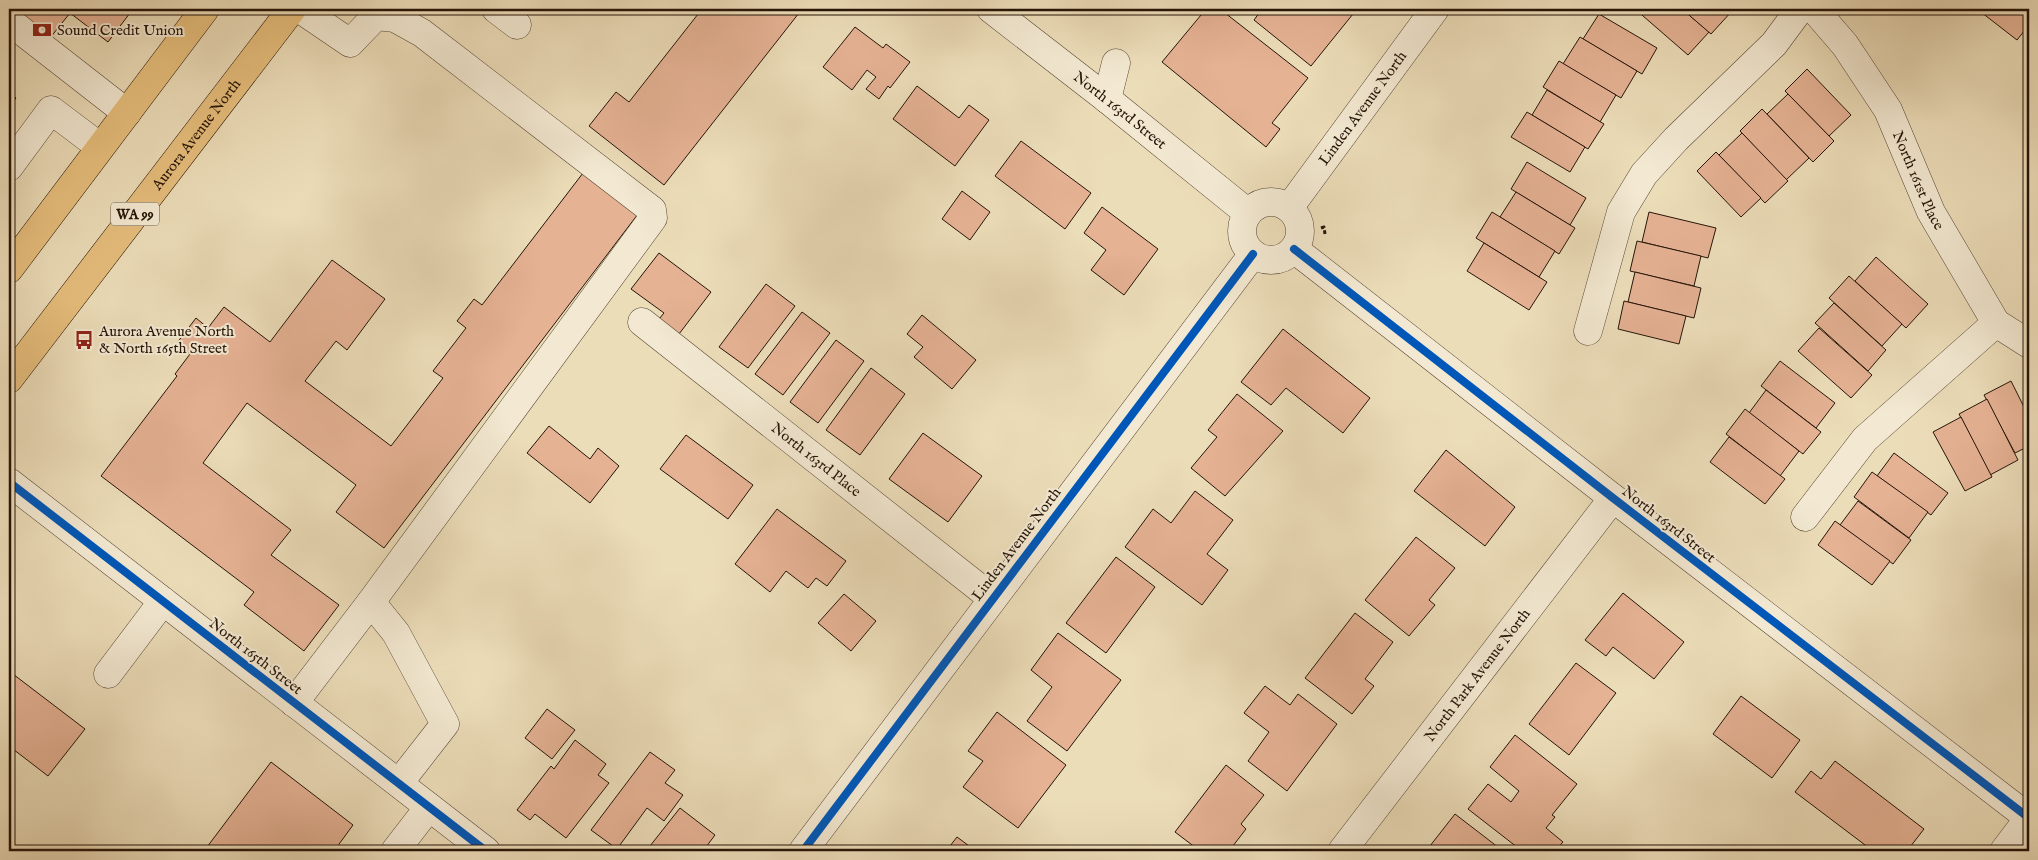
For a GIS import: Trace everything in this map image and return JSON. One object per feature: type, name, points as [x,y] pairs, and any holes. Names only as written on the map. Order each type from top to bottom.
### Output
[{"type":"highway","points":[[9,269],[205,9]]},
{"type":"highway","name":"Aurora Avenue North","points":[[9,379],[292,9]]},
{"type":"street","points":[[294,703],[371,602],[653,218],[652,210],[422,33],[395,18],[376,16],[350,43],[300,9]]},
{"type":"street","name":"North 163rd Street","points":[[991,9],[1108,99],[1248,212]]},
{"type":"street","name":"Linden Avenue North","points":[[1289,208],[1435,9]]},
{"type":"street","points":[[1588,331],[1621,212],[1644,174],[1676,139],[1774,44],[1800,9]]},
{"type":"street","name":"North 161st Place","points":[[1814,9],[1845,45],[1888,110],[1930,212],[1996,323],[2029,344]]},
{"type":"street","points":[[9,21],[126,113]]},
{"type":"street","points":[[1108,99],[1116,63]]},
{"type":"street","points":[[9,167],[51,110],[100,147]]},
{"type":"street","points":[[1267,202],[1282,204],[1289,208],[1294,213],[1300,227],[1300,235],[1294,249],[1282,258],[1274,260],[1267,260],[1253,254],[1244,242],[1242,234],[1242,226],[1248,212],[1267,202]]},
{"type":"street","name":"North 163rd Street","points":[[1294,249],[1613,498],[2029,818]]},
{"type":"street","name":"Linden Avenue North","points":[[802,851],[1253,254]]},
{"type":"street","name":"North 163rd Place","points":[[642,322],[992,598]]},
{"type":"street","points":[[1805,517],[1865,439],[1996,323]]},
{"type":"street","name":"North 165th Street","points":[[9,482],[486,851]]},
{"type":"street","name":"North Park Avenue North","points":[[1342,851],[1613,498]]},
{"type":"street","points":[[108,674],[163,601]]},
{"type":"street","points":[[371,602],[396,633],[445,724],[399,784]]},
{"type":"street","points":[[396,851],[429,807]]},
{"type":"street","points":[[2004,851],[2029,818]]},
{"type":"building","name":"Sound Credit Union","points":[[20,9],[133,9],[108,42],[70,13],[46,43],[13,18]]},
{"type":"building","points":[[702,9],[794,9],[799,13],[664,185],[589,126],[616,92],[629,102]]},
{"type":"building","points":[[1206,9],[1220,9],[1308,78],[1272,123],[1280,129],[1266,147],[1162,62]]},
{"type":"building","points":[[1262,9],[1357,9],[1311,66],[1254,20]]},
{"type":"building","points":[[1635,9],[1682,9],[1709,32],[1688,55]]},
{"type":"building","points":[[1682,9],[1729,9],[1732,11],[1711,34]]},
{"type":"building","points":[[1977,9],[2029,9],[2029,25],[2017,40]]},
{"type":"building","points":[[1599,14],[1657,48],[1642,74],[1583,39]]},
{"type":"building","points":[[855,27],[883,48],[886,44],[910,62],[879,99],[866,89],[876,77],[867,70],[852,90],[823,67]]},
{"type":"building","points":[[1580,37],[1637,71],[1621,98],[1563,64]]},
{"type":"building","points":[[1559,61],[1616,95],[1600,122],[1543,87]]},
{"type":"building","points":[[1807,69],[1851,115],[1829,136],[1785,91]]},
{"type":"building","points":[[917,86],[959,118],[969,105],[989,120],[955,166],[893,119]]},
{"type":"building","points":[[1547,90],[1604,124],[1588,149],[1532,115]]},
{"type":"building","points":[[9,92],[16,98],[9,107]]},
{"type":"building","points":[[1788,94],[1834,141],[1813,162],[1767,114]]},
{"type":"building","points":[[1762,109],[1809,158],[1786,180],[1740,131]]},
{"type":"building","points":[[1527,112],[1585,147],[1570,172],[1511,137]]},
{"type":"building","points":[[1742,133],[1788,181],[1765,203],[1719,155]]},
{"type":"building","points":[[1021,141],[1091,193],[1065,229],[995,176]]},
{"type":"building","points":[[1716,152],[1761,198],[1741,217],[1697,171]]},
{"type":"building","points":[[1527,162],[1586,198],[1570,225],[1511,189]]},
{"type":"building","points":[[583,173],[638,214],[384,548],[336,512],[356,485],[247,403],[203,463],[291,530],[271,555],[339,605],[304,651],[244,605],[254,592],[101,476],[177,376],[175,374],[190,354],[177,343],[196,318],[208,328],[224,307],[270,342],[332,260],[385,299],[347,350],[336,341],[305,381],[391,446],[443,378],[433,371],[466,328],[457,321],[474,299],[482,305]]},
{"type":"building","points":[[962,191],[990,212],[970,240],[942,219]]},
{"type":"building","points":[[1516,192],[1575,228],[1559,254],[1500,217]]},
{"type":"building","points":[[1102,207],[1158,249],[1124,295],[1091,270],[1106,250],[1084,233]]},
{"type":"building","points":[[1492,212],[1555,251],[1539,277],[1476,238]]},
{"type":"building","points":[[1649,212],[1716,228],[1708,258],[1642,242]]},
{"type":"building","points":[[1637,241],[1701,256],[1694,286],[1630,271]]},
{"type":"building","points":[[1484,243],[1547,282],[1529,310],[1467,271]]},
{"type":"building","points":[[659,253],[711,292],[679,334],[659,319],[664,313],[631,289]]},
{"type":"building","points":[[1876,257],[1928,304],[1906,328],[1855,281]]},
{"type":"building","points":[[1635,272],[1701,288],[1694,318],[1628,302]]},
{"type":"building","points":[[1849,276],[1902,324],[1882,346],[1829,298]]},
{"type":"building","points":[[766,284],[795,306],[748,368],[719,347]]},
{"type":"building","points":[[1624,301],[1686,316],[1679,344],[1618,329]]},
{"type":"building","points":[[1834,303],[1886,350],[1868,371],[1815,323]]},
{"type":"building","points":[[802,312],[830,333],[783,395],[755,374]]},
{"type":"building","points":[[922,315],[976,360],[952,389],[914,357],[923,347],[907,334]]},
{"type":"building","points":[[1819,328],[1872,375],[1851,398],[1798,351]]},
{"type":"building","points":[[1283,329],[1370,398],[1343,433],[1286,388],[1271,405],[1241,382]]},
{"type":"building","points":[[836,340],[864,361],[818,423],[790,402]]},
{"type":"building","points":[[1780,361],[1835,403],[1816,428],[1761,386]]},
{"type":"building","points":[[871,368],[905,394],[860,455],[826,430]]},
{"type":"building","points":[[2011,381],[2029,417],[2029,446],[2015,453],[1984,395]]},
{"type":"building","points":[[1766,390],[1821,432],[1803,454],[1749,413]]},
{"type":"building","points":[[1237,394],[1283,431],[1225,496],[1191,468],[1217,437],[1208,430]]},
{"type":"building","points":[[1987,399],[2018,460],[1990,475],[1959,414]]},
{"type":"building","points":[[1745,409],[1799,451],[1780,476],[1726,434]]},
{"type":"building","points":[[1961,417],[1992,477],[1965,491],[1933,432]]},
{"type":"building","points":[[549,426],[590,459],[598,448],[619,466],[590,503],[527,453]]},
{"type":"building","points":[[923,433],[982,476],[948,522],[889,479]]},
{"type":"building","points":[[686,435],[753,485],[728,519],[660,469]]},
{"type":"building","points":[[1729,437],[1785,479],[1765,504],[1710,462]]},
{"type":"building","points":[[1446,450],[1515,507],[1485,546],[1414,491]]},
{"type":"building","points":[[1894,453],[1948,493],[1931,515],[1877,476]]},
{"type":"building","points":[[1872,472],[1928,512],[1909,538],[1854,497]]},
{"type":"building","points":[[1195,491],[1233,520],[1207,554],[1228,570],[1202,605],[1125,547],[1153,509],[1171,523]]},
{"type":"building","points":[[1858,501],[1911,540],[1893,564],[1840,525]]},
{"type":"building","points":[[777,509],[846,561],[827,586],[816,578],[808,588],[786,571],[770,592],[735,564]]},
{"type":"building","points":[[1835,521],[1890,561],[1872,585],[1818,545]]},
{"type":"building","points":[[1416,537],[1455,568],[1429,600],[1435,605],[1409,636],[1365,600]]},
{"type":"building","points":[[1116,557],[1155,587],[1106,653],[1066,623]]},
{"type":"building","points":[[1623,593],[1684,642],[1654,679],[1613,647],[1606,656],[1585,640]]},
{"type":"building","points":[[844,594],[876,621],[851,651],[818,623]]},
{"type":"building","points":[[1355,613],[1393,642],[1365,679],[1374,686],[1352,714],[1305,678]]},
{"type":"building","points":[[1058,633],[1121,680],[1067,751],[1027,721],[1052,687],[1031,670]]},
{"type":"building","points":[[1576,663],[1616,693],[1569,755],[1529,724]]},
{"type":"building","points":[[9,671],[85,729],[48,776],[9,746]]},
{"type":"building","points":[[1265,686],[1290,705],[1298,694],[1337,724],[1287,791],[1248,761],[1269,732],[1244,713]]},
{"type":"building","points":[[1741,696],[1800,740],[1772,778],[1713,734]]},
{"type":"building","points":[[547,709],[575,730],[552,759],[525,738]]},
{"type":"building","points":[[997,712],[1066,765],[1018,828],[963,787],[983,761],[968,751]]},
{"type":"building","points":[[1515,735],[1577,784],[1552,815],[1555,817],[1546,828],[1563,842],[1555,851],[1522,851],[1468,809],[1488,784],[1511,802],[1519,791],[1490,767]]},
{"type":"building","points":[[575,740],[606,764],[598,775],[609,783],[566,838],[535,814],[530,820],[517,810],[551,766],[554,769]]},
{"type":"building","points":[[650,752],[675,770],[665,783],[683,795],[664,821],[647,808],[617,849],[591,830]]},
{"type":"building","points":[[1835,761],[1924,829],[1907,851],[1873,851],[1795,792],[1811,771],[1821,779]]},
{"type":"building","points":[[271,762],[353,825],[334,851],[204,851]]},
{"type":"building","points":[[1226,765],[1264,795],[1241,824],[1246,829],[1229,851],[1200,851],[1175,832]]},
{"type":"building","points":[[680,808],[715,835],[703,851],[646,851]]},
{"type":"building","points":[[1455,814],[1503,851],[1426,851]]},
{"type":"building","points":[[957,837],[976,851],[946,851]]},
{"type":"cycle path","points":[[1294,249],[1613,498],[2029,818]]},
{"type":"cycle path","points":[[803,851],[1253,254]]},
{"type":"cycle path","points":[[9,482],[486,851]]},
{"type":"place","name":"Sound Credit Union","points":[[42,30]]},
{"type":"place","name":"Aurora Avenue North & North 165th Street","points":[[84,340]]}]
